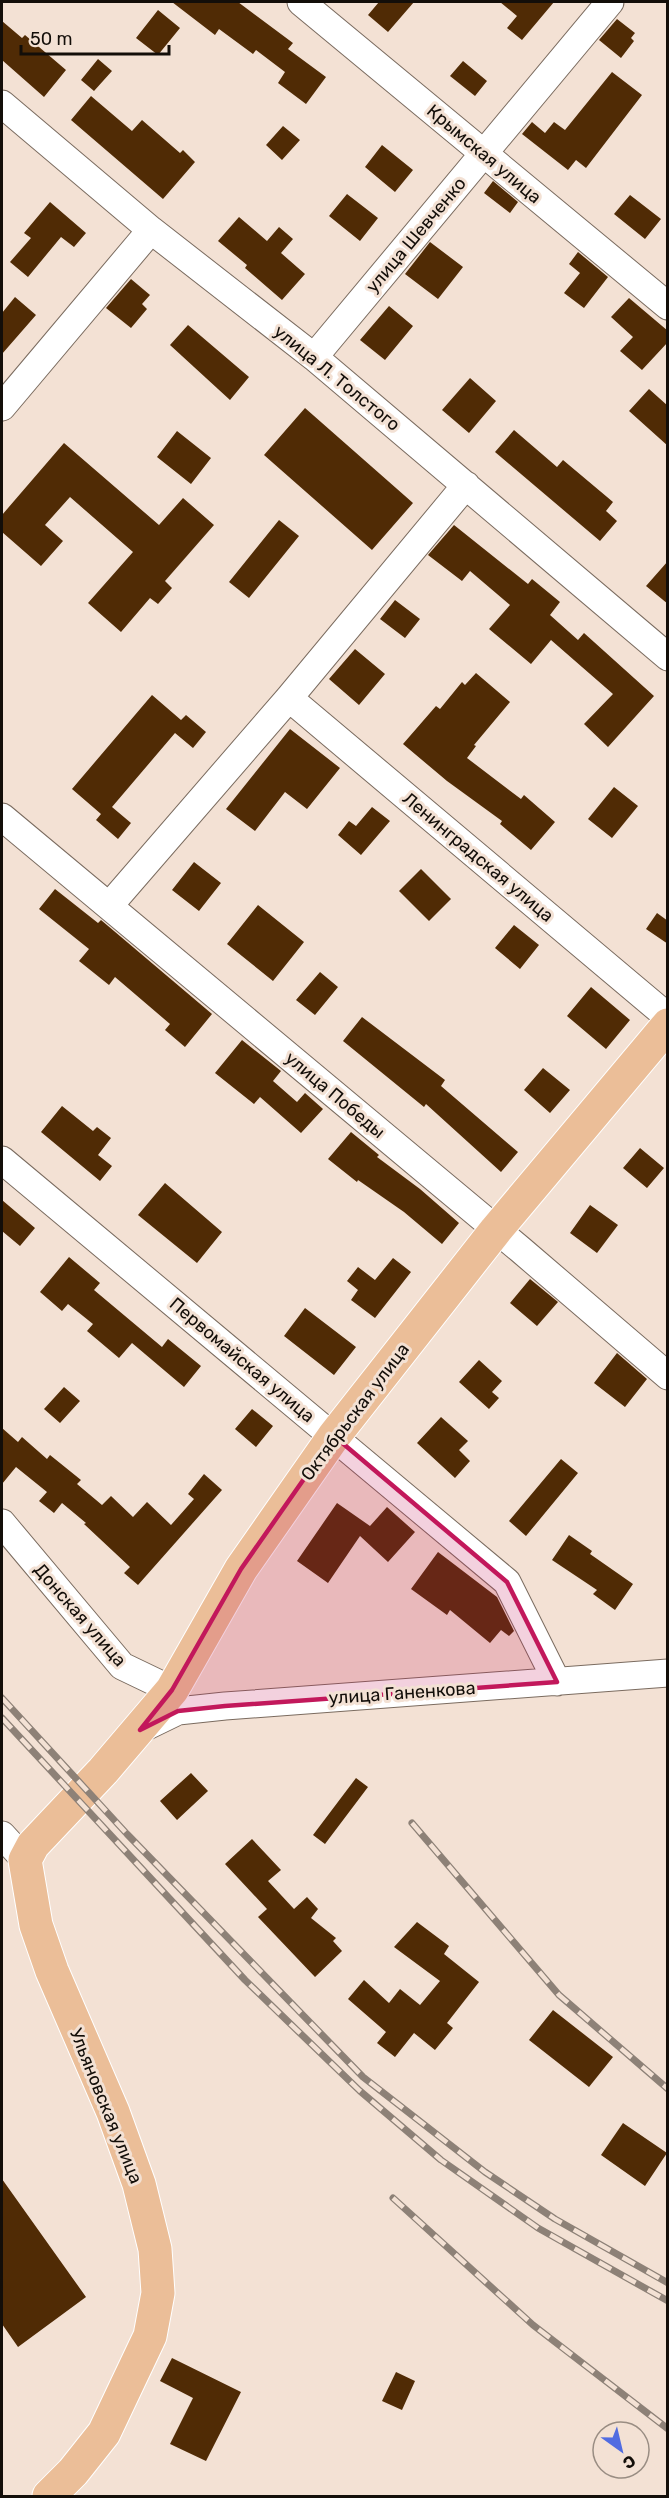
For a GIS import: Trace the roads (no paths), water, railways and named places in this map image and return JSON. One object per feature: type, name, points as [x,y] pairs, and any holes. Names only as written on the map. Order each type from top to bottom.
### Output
[{"type":"main road","name":"Октябрьская улица","points":[[26,1860],[33,1845],[98,1778],[172,1690],[241,1569],[334,1436],[496,1230],[668,1025]]},
{"type":"main road","name":"Ульяновская улица","points":[[26,1860],[36,1925],[51,1971],[112,2112],[139,2184],[155,2249],[158,2293],[150,2336],[104,2433],[73,2472],[49,2496]]},
{"type":"street","name":"Крымская улица","points":[[301,2],[668,306]]},
{"type":"street","name":"улица Шевченко","points":[[314,357],[610,2]]},
{"type":"street","name":"улица Л. Толстого","points":[[2,104],[151,230],[314,357],[668,657]]},
{"type":"street","points":[[2,408],[151,230]]},
{"type":"street","points":[[109,906],[289,698],[466,485]]},
{"type":"street","name":"Ленинградская улица","points":[[289,698],[668,1017]]},
{"type":"street","name":"улица Победы","points":[[2,817],[668,1376]]},
{"type":"street","name":"Первомайская улица","points":[[2,1160],[507,1582],[557,1682]]},
{"type":"street","name":"Донская улица","points":[[2,1522],[122,1666],[172,1690]]},
{"type":"street","name":"улица Ганенкова","points":[[140,1730],[178,1711],[668,1673]]},
{"type":"street","points":[[2,1835],[26,1860]]},
{"type":"railway","points":[[2,1698],[127,1834],[363,2077],[485,2172],[555,2219],[668,2283]]},
{"type":"railway","points":[[2,1718],[245,1980],[360,2091],[441,2160],[538,2228],[668,2301]]},
{"type":"railway","points":[[412,1823],[559,1995],[668,2089]]},
{"type":"railway","points":[[393,2198],[533,2325],[668,2429]]}]
